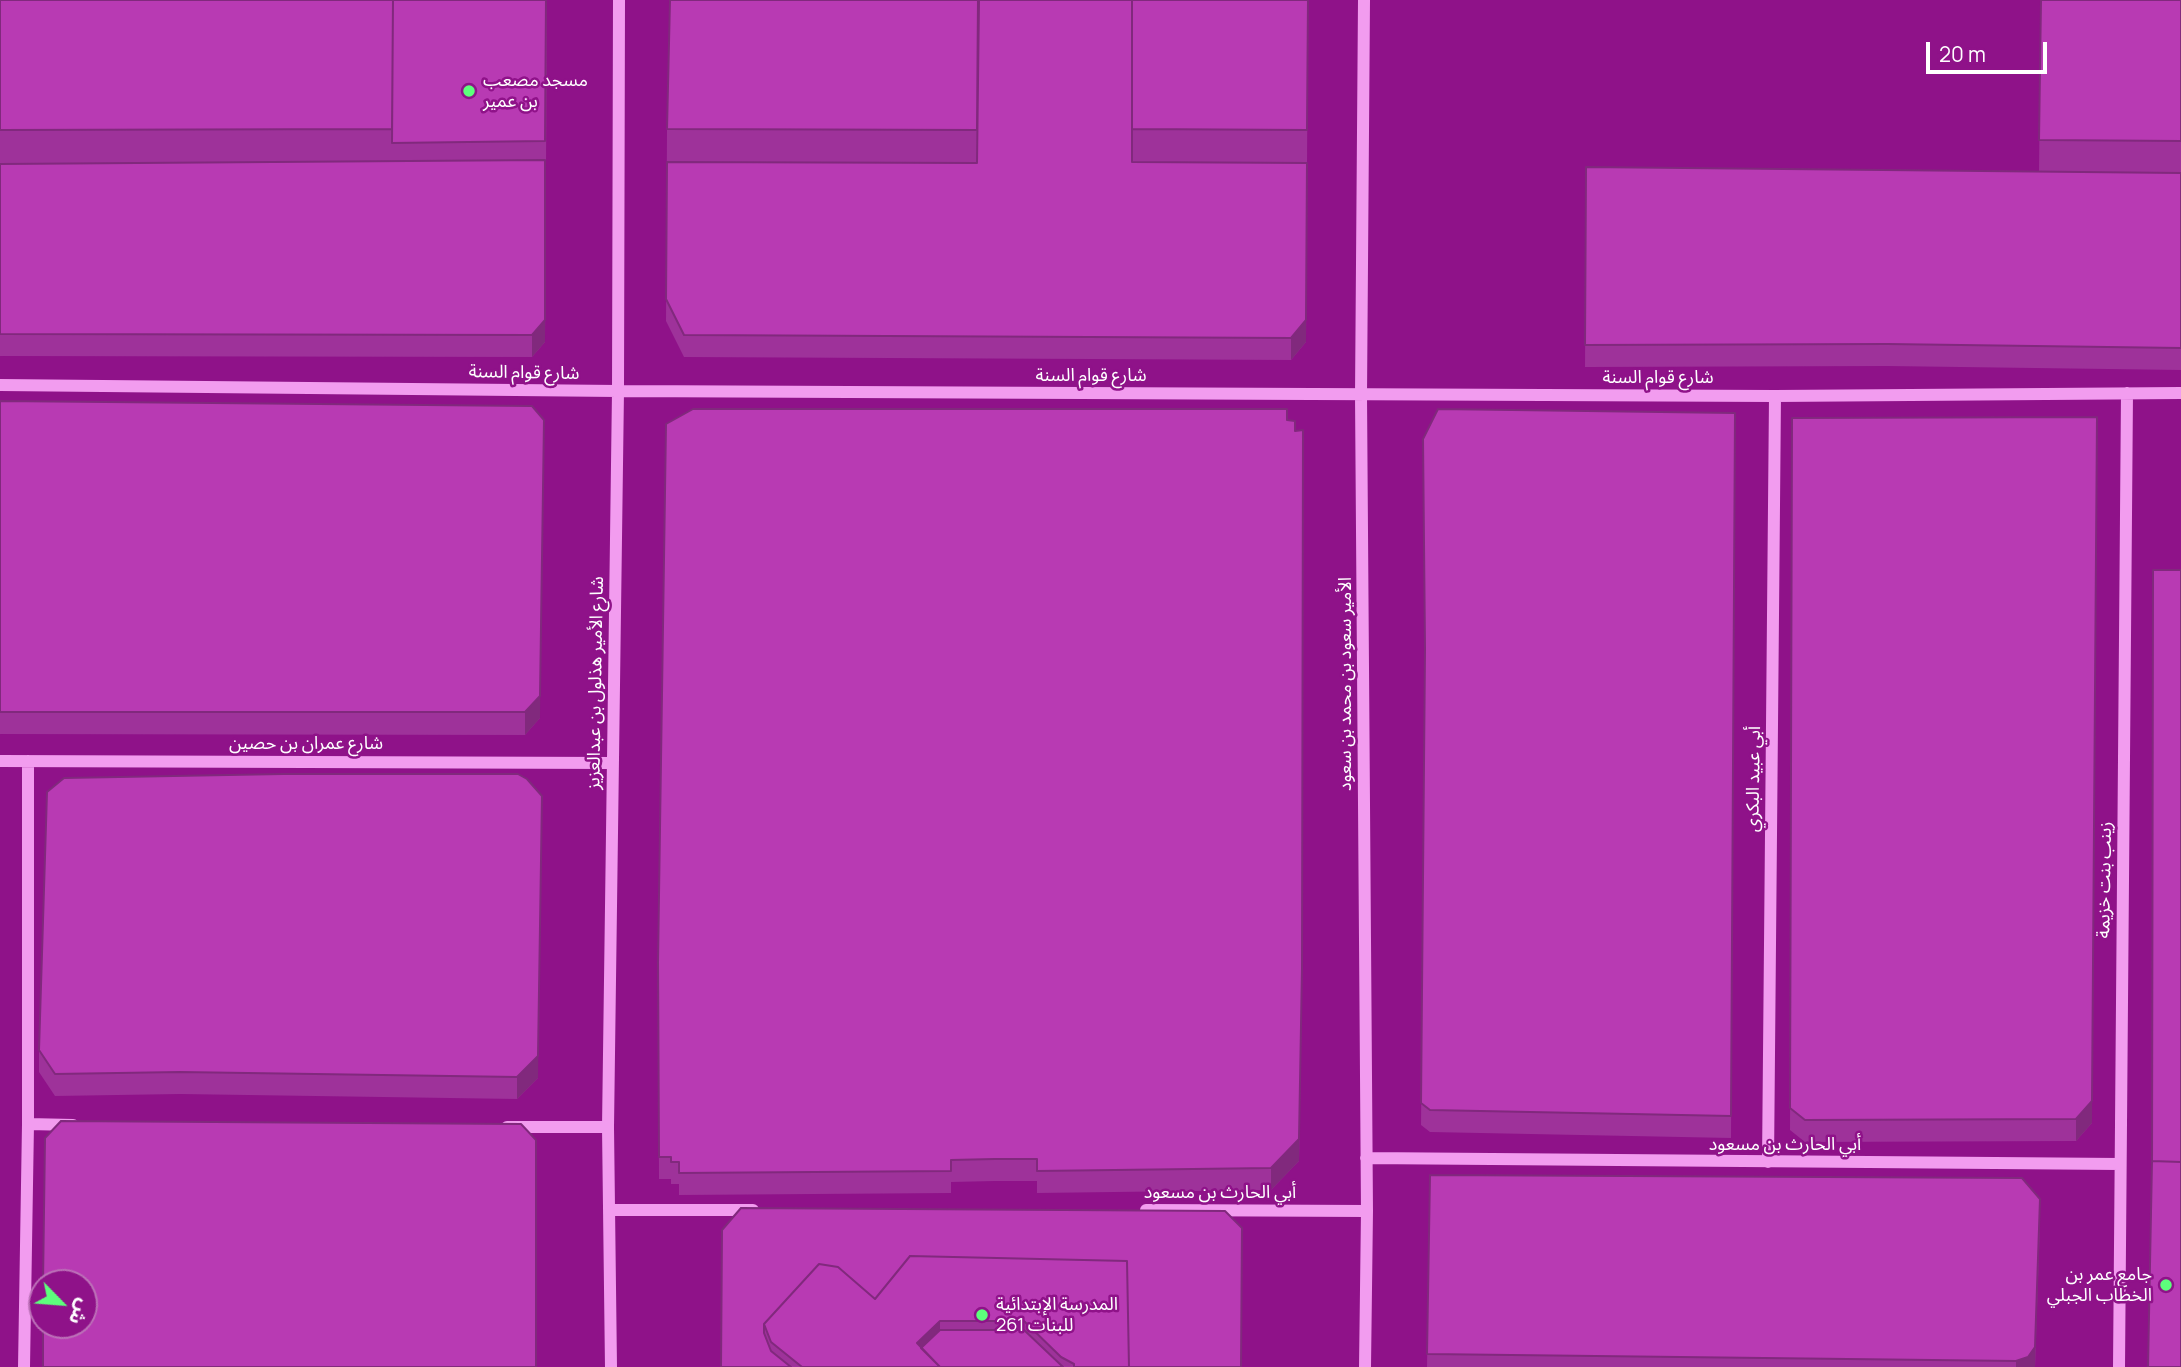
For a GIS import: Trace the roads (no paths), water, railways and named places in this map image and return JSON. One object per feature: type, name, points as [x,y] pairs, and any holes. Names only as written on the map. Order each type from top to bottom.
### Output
[{"type":"street","name":"شارع الأمير هذلول بن عبدالعزيز","points":[[611,1367],[608,1127],[618,391],[619,0]]},
{"type":"street","name":"الأمير سعود بن محمد بن سعود","points":[[1364,0],[1361,394],[1367,1211],[1365,1367]]},
{"type":"street","name":"شارع قوام السنة","points":[[0,385],[618,391],[1775,396],[2181,393]]},
{"type":"street","name":"زينب بنت خزيمة","points":[[2119,1367],[2127,393]]},
{"type":"street","name":"أبي عبيد البكري","points":[[1768,1162],[1775,396]]},
{"type":"street","name":"شارع عمران بن حصين","points":[[0,761],[613,762]]},
{"type":"street","points":[[23,1367],[29,761]]},
{"type":"street","points":[[27,1124],[83,1125]]},
{"type":"street","points":[[498,1127],[608,1127]]},
{"type":"street","name":"أبي الحارث بن مسعود","points":[[1366,1158],[2120,1164]]},
{"type":"street","points":[[610,1210],[762,1210]]},
{"type":"street","name":"أبي الحارث بن مسعود","points":[[1133,1210],[1367,1211]]},
{"type":"place","name":"مسجد مصعب بن عمير","points":[[469,91]]},
{"type":"place","name":"جامع عمر بن الخطاب الجبلي","points":[[2166,1285]]},
{"type":"place","name":"المدرسة الإبتدائية 261 للبنات","points":[[982,1315]]}]
